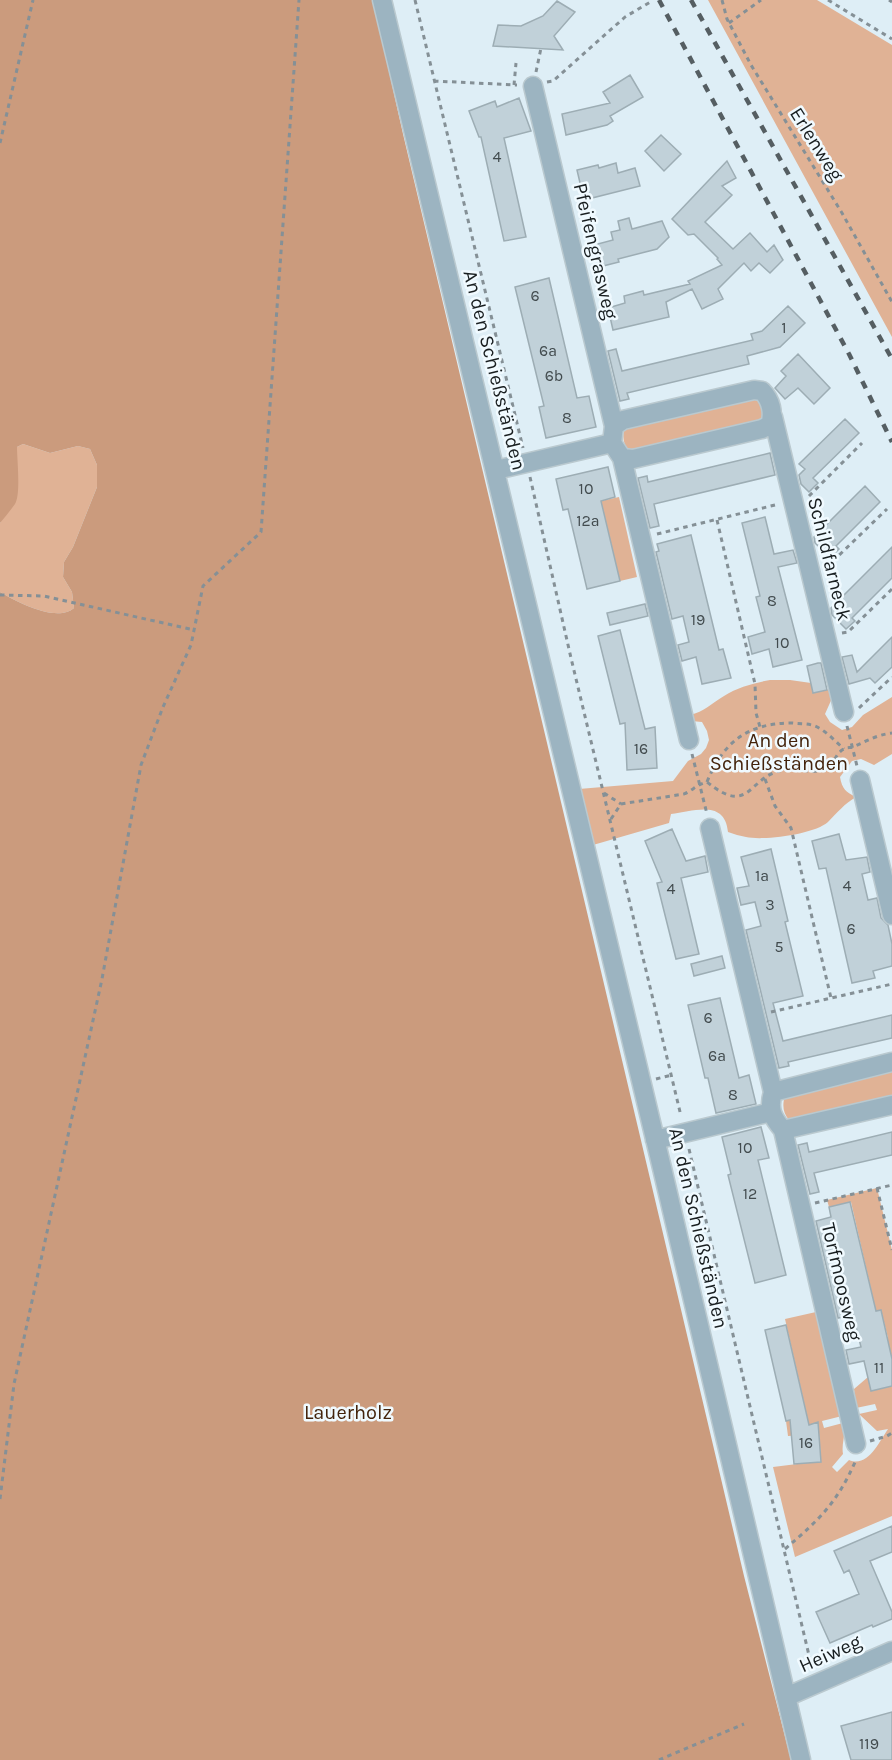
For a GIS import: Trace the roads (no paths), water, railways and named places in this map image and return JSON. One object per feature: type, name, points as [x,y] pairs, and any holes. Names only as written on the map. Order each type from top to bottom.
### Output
[{"type":"street","name":"An den Schießständen","points":[[382,0],[496,470],[801,1760]]},
{"type":"street","name":"Pfeifengrasweg","points":[[535,78],[616,443],[689,740]]},
{"type":"street","name":"Schildfarneck","points":[[616,443],[623,420],[754,390],[762,390],[768,397],[844,712]]},
{"type":"street","name":"Schildfarneck","points":[[616,443],[633,459],[762,429],[770,425],[773,417]]},
{"type":"street","name":"Schildfarneck","points":[[496,470],[616,443]]},
{"type":"street","points":[[860,780],[892,915]]},
{"type":"street","points":[[655,1140],[771,1112],[773,1092],[710,828]]},
{"type":"street","points":[[773,1092],[892,1062]]},
{"type":"street","points":[[783,1130],[892,1105]]},
{"type":"street","name":"Torfmoosweg","points":[[771,1112],[783,1130],[856,1444]]},
{"type":"street","name":"Heiweg","points":[[786,1697],[892,1651]]},
{"type":"railway","points":[[659,0],[849,354],[892,442]]},
{"type":"railway","points":[[691,0],[892,359]]},
{"type":"park label","name":"Lauerholz","points":[[348,1412]]}]
